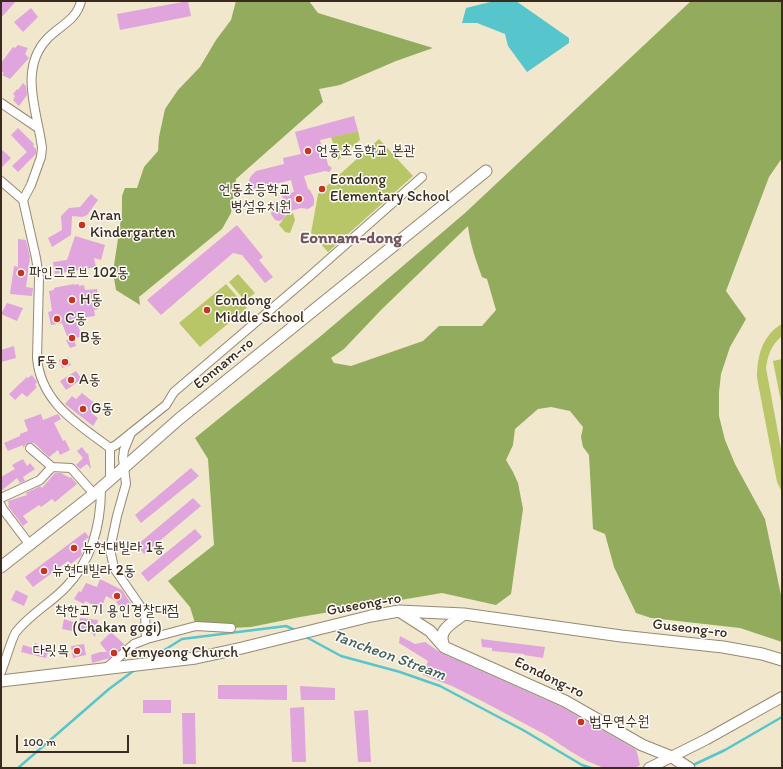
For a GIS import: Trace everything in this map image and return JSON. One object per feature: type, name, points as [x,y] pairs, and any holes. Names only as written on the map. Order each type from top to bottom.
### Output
[{"type":"main road","name":"Eonnam-ro","points":[[1,567],[97,491],[185,414],[486,171]]},
{"type":"main road","name":"Guseong-ro","points":[[1,682],[196,658],[371,616],[399,611],[464,614],[621,636],[723,647],[762,654],[782,660]]},
{"type":"main road","name":"Eondong-ro","points":[[399,611],[430,631],[444,647],[565,701],[642,745],[672,757],[685,766]]},
{"type":"main road","points":[[444,647],[441,640],[441,635],[444,630],[464,614]]},
{"type":"street","points":[[23,200],[32,184],[41,157],[42,148],[32,94],[32,76],[36,56],[46,40],[68,22],[76,13],[81,1]]},
{"type":"street","points":[[1,103],[38,128]]},
{"type":"street","points":[[110,448],[116,445],[166,405],[174,392],[310,276],[422,177]]},
{"type":"street","points":[[1,181],[23,200],[38,271],[37,358],[38,369],[42,380],[58,407],[110,448]]},
{"type":"street","points":[[133,430],[124,450],[126,484],[110,549],[114,568],[145,613],[146,639]]},
{"type":"street","points":[[1,672],[15,633],[66,587],[82,566],[97,530],[101,504],[97,491],[71,468],[52,468],[30,448]]},
{"type":"street","points":[[110,448],[110,480]]},
{"type":"street","points":[[1,498],[40,480],[52,468]]},
{"type":"street","points":[[1,505],[30,545]]},
{"type":"street","points":[[104,669],[134,644],[146,639],[196,626],[231,628]]},
{"type":"street","points":[[649,768],[737,723],[782,697]]},
{"type":"green space","points":[[236,1],[309,1],[318,13],[433,48],[396,61],[340,85],[319,89],[323,102],[236,179],[231,213],[222,229],[139,297],[140,305],[116,290],[113,272],[122,212],[122,196],[125,188],[137,188],[144,167],[158,151],[159,137],[165,109],[178,90],[200,67],[216,40],[231,20]]},
{"type":"green space","points":[[691,1],[782,1],[782,158],[769,177],[726,291],[746,319],[730,347],[721,374],[719,416],[725,440],[735,464],[765,519],[782,600],[782,642],[740,628],[651,618],[636,613],[614,567],[605,534],[593,529],[589,455],[583,447],[581,437],[583,427],[570,411],[551,407],[538,409],[515,429],[513,445],[506,460],[518,483],[523,509],[511,594],[496,605],[442,593],[300,617],[251,627],[231,628],[196,626],[190,607],[168,581],[214,545],[208,459],[195,438],[322,335],[465,213]],"holes":[[[468,226],[482,277],[487,279],[496,310],[482,326],[439,326],[423,341],[351,366],[334,363],[331,358],[344,349],[382,309]]]},
{"type":"green space","points":[[358,131],[360,140],[338,160],[331,137]]},
{"type":"green space","points":[[379,139],[413,176],[328,252],[311,233],[318,194]]},
{"type":"green space","points":[[293,213],[295,220],[290,233],[285,232],[279,225],[287,214]]},
{"type":"green space","points":[[238,274],[255,293],[245,301],[229,282]]},
{"type":"green space","points":[[226,284],[247,308],[200,347],[179,323]]},
{"type":"green space","points":[[782,324],[782,336],[771,350],[766,368],[782,454],[782,492],[777,482],[757,378],[758,362],[765,340]]},
{"type":"green space","points":[[782,359],[782,407],[773,361]]},
{"type":"water","points":[[494,1],[516,1],[569,38],[569,43],[527,72],[508,46],[505,34],[477,23],[462,23],[466,8]]},
{"type":"building","points":[[1,1],[16,1],[1,18]]},
{"type":"building","points":[[188,1],[191,16],[120,30],[117,14]]},
{"type":"building","points":[[31,8],[38,17],[23,32],[14,22]]},
{"type":"building","points":[[18,45],[28,48],[25,54],[29,58],[10,79],[2,75],[4,73],[1,71],[1,63],[13,47],[15,48]]},
{"type":"building","points":[[23,83],[26,86],[27,95],[19,106],[13,100],[15,96],[13,94]]},
{"type":"building","name":"언동초등학교 본관","points":[[354,116],[358,131],[320,140],[324,156],[326,156],[328,165],[332,168],[329,172],[325,171],[304,176],[308,189],[314,198],[314,205],[308,209],[301,208],[286,212],[284,219],[279,221],[275,220],[271,214],[273,207],[272,203],[283,200],[282,195],[294,192],[291,180],[250,190],[249,180],[251,176],[256,171],[284,164],[283,158],[301,154],[295,132]]},
{"type":"building","points":[[18,128],[34,144],[33,146],[36,149],[36,154],[18,172],[12,166],[27,152],[11,135]]},
{"type":"building","points":[[1,149],[11,158],[1,168]]},
{"type":"building","points":[[91,194],[98,200],[87,215],[82,217],[72,216],[71,235],[52,247],[48,238],[62,230],[61,216],[69,208],[80,207]]},
{"type":"building","points":[[237,225],[263,257],[259,260],[273,277],[265,283],[242,255],[233,253],[161,315],[147,300]]},
{"type":"building","points":[[75,236],[105,245],[101,260],[94,258],[96,267],[55,274],[53,262],[67,260]]},
{"type":"building","points":[[18,239],[26,240],[30,257],[26,287],[33,288],[32,296],[10,294],[14,266],[18,267]]},
{"type":"building","points":[[79,284],[79,286],[84,285],[85,290],[97,289],[99,301],[96,301],[98,309],[94,310],[95,316],[75,319],[82,336],[74,339],[76,346],[70,348],[66,340],[68,339],[62,323],[51,325],[48,312],[52,311],[49,291],[54,290],[54,288]]},
{"type":"building","points":[[7,303],[23,308],[17,321],[1,314]]},
{"type":"building","points":[[14,346],[16,358],[1,362],[1,350]]},
{"type":"building","name":"F동","points":[[68,357],[71,365],[62,368],[59,360]]},
{"type":"building","name":"A동","points":[[76,371],[82,379],[66,390],[60,381]]},
{"type":"building","points":[[32,375],[37,382],[35,385],[37,387],[27,397],[22,393],[15,400],[9,394],[27,377],[28,378]]},
{"type":"building","name":"G동","points":[[82,393],[97,405],[91,413],[98,418],[93,426],[65,404],[72,396],[76,399]]},
{"type":"building","points":[[41,414],[43,420],[58,414],[61,419],[54,423],[63,441],[65,440],[70,450],[60,455],[58,450],[49,457],[34,443],[31,443],[26,444],[23,448],[23,445],[8,451],[4,443],[28,431],[24,420]]},
{"type":"building","points":[[82,447],[87,454],[88,453],[91,469],[87,464],[80,469],[76,465],[83,458],[77,451]]},
{"type":"building","points":[[23,459],[27,466],[30,463],[35,469],[23,477],[25,481],[20,483],[17,478],[1,491],[1,477],[15,469],[12,465]]},
{"type":"building","points":[[191,468],[199,476],[141,523],[135,515]]},
{"type":"building","points":[[55,473],[61,473],[70,478],[71,477],[77,484],[55,502],[52,499],[41,507],[39,505],[23,516],[28,522],[23,526],[8,506],[8,501],[27,495],[26,493],[40,486],[42,488]]},
{"type":"building","points":[[193,498],[201,506],[144,554],[137,545]]},
{"type":"building","points":[[195,529],[202,537],[148,582],[141,573]]},
{"type":"building","points":[[85,532],[89,537],[85,540],[87,542],[83,547],[84,549],[81,551],[81,556],[71,564],[68,561],[33,587],[25,577]]},
{"type":"building","points":[[100,579],[122,590],[133,607],[122,612],[116,601],[106,596],[101,609],[85,601],[84,604],[74,599],[79,591],[81,592],[86,583],[97,587]]},
{"type":"building","points":[[16,590],[28,596],[24,606],[11,600]]},
{"type":"building","points":[[80,618],[98,620],[95,637],[91,632],[62,629],[64,619],[79,624]]},
{"type":"building","name":"Yemyeong Church","points":[[111,632],[125,645],[110,658],[92,663],[91,655],[100,652],[107,652],[100,643]]},
{"type":"building","points":[[400,636],[415,644],[425,642],[441,653],[562,707],[635,749],[640,765],[635,768],[604,768],[587,761],[546,735],[480,700],[452,686],[423,675],[428,661],[399,643]]},
{"type":"building","points":[[481,639],[545,647],[543,658],[524,654],[492,651],[492,648],[482,647]]},
{"type":"building","points":[[35,643],[49,648],[46,658],[21,652],[23,645],[33,648]]},
{"type":"building","name":"다릿목","points":[[84,644],[86,655],[73,658],[71,646]]},
{"type":"building","points":[[218,685],[287,685],[287,700],[218,699]]},
{"type":"building","points":[[300,686],[335,688],[335,700],[301,700]]},
{"type":"building","points":[[143,700],[171,700],[171,713],[143,713]]},
{"type":"building","points":[[304,707],[306,762],[292,762],[290,708]]},
{"type":"building","points":[[368,710],[371,762],[358,762],[354,711]]},
{"type":"building","points":[[182,713],[195,713],[196,764],[183,764]]},
{"type":"waterway","name":"Tancheon Stream","points":[[150,659],[182,639],[286,626],[295,630]]},
{"type":"waterway","name":"Tancheon Stream","points":[[306,637],[341,656],[400,672],[440,686],[523,730],[582,765],[591,768]]},
{"type":"waterway","name":"Tancheon Stream","points":[[18,768],[109,689],[136,669]]},
{"type":"waterway","name":"Tancheon Stream","points":[[691,766],[725,750],[782,717]]},
{"type":"place","name":"언동초등학교 본관","points":[[308,151]]},
{"type":"place","name":"Eondong Elementary School","points":[[322,189]]},
{"type":"place","name":"언동초등학교 병설유치원","points":[[299,199]]},
{"type":"place","name":"Aran Kindergarten","points":[[82,225]]},
{"type":"place","name":"파인그로브 102동","points":[[21,273]]},
{"type":"place","name":"H동","points":[[72,300]]},
{"type":"place","name":"Eondong Middle School","points":[[207,310]]},
{"type":"place","name":"C동","points":[[57,319]]},
{"type":"place","name":"B동","points":[[72,338]]},
{"type":"place","name":"F동","points":[[65,362]]},
{"type":"place","name":"A동","points":[[71,380]]},
{"type":"place","name":"G동","points":[[83,409]]},
{"type":"place","name":"뉴현대빌라 1동","points":[[74,548]]},
{"type":"place","name":"뉴현대빌라 2동","points":[[44,571]]},
{"type":"place","name":"착한고기 용인경찰대점 (Chakan gogi)","points":[[117,596]]},
{"type":"place","name":"다릿목","points":[[77,651]]},
{"type":"place","name":"Yemyeong Church","points":[[114,653]]},
{"type":"place","name":"법무연수원","points":[[581,722]]},
{"type":"district","name":"Eonnam-dong","points":[[351,239]]}]
